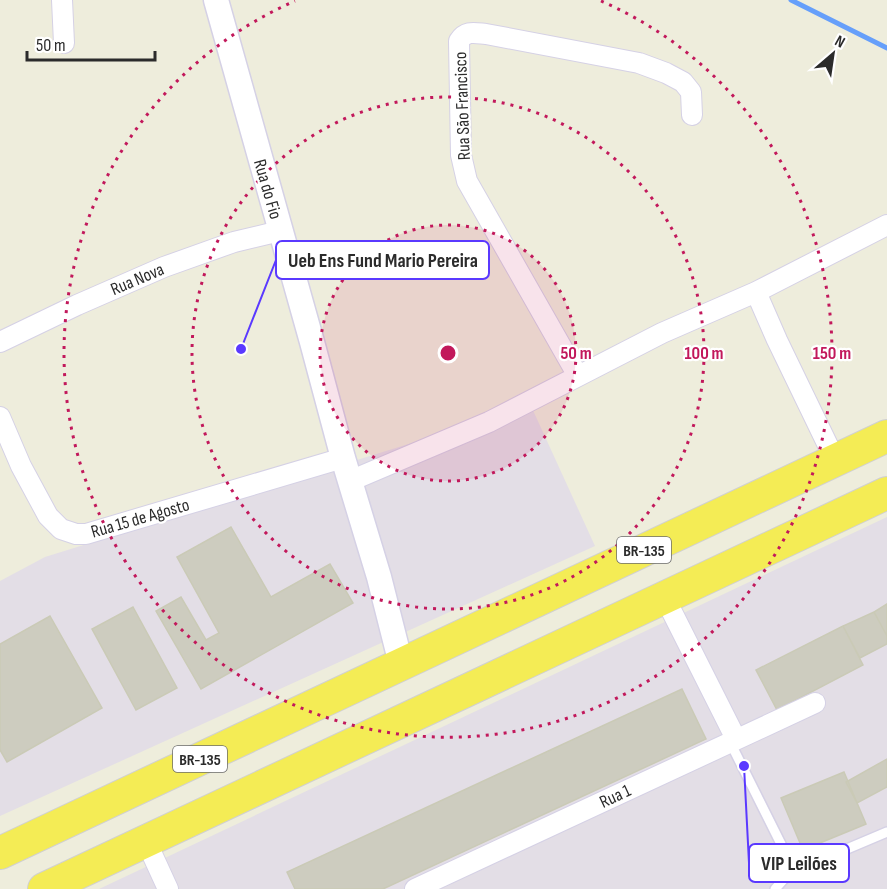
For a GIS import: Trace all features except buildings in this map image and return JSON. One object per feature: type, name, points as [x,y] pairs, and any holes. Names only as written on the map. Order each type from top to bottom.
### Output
[{"type":"highway","name":"BR-135","points":[[0,853],[887,436]]},
{"type":"highway","points":[[44,889],[887,493]]},
{"type":"street","points":[[62,0],[64,43]]},
{"type":"street","name":"Rua do Fio","points":[[216,0],[343,458],[379,577],[400,664]]},
{"type":"street","name":"Rua São Francisco","points":[[578,376],[467,181],[461,155],[459,41],[469,32],[486,34],[639,63],[683,82],[691,92],[693,115]]},
{"type":"street","points":[[350,481],[489,422],[662,333],[756,292],[887,225]]},
{"type":"street","name":"Rua Nova","points":[[0,342],[77,304],[164,267],[223,246],[280,231]]},
{"type":"street","points":[[756,292],[835,460]]},
{"type":"street","name":"Rua 15 de Agosto","points":[[0,417],[21,466],[48,516],[61,529],[75,534],[86,534],[343,458]]},
{"type":"street","points":[[665,598],[733,741]]},
{"type":"street","name":"Rua 1","points":[[415,889],[815,703]]},
{"type":"street","points":[[146,841],[168,889]]},
{"type":"lane","points":[[733,741],[786,854],[789,866],[783,882],[775,889]]},
{"type":"lane","points":[[789,866],[809,865],[887,832]]},
{"type":"shaded area","points":[[531,406],[595,546],[0,816],[0,581],[45,557]]},
{"type":"shaded area","points":[[887,517],[887,889],[99,889]]},
{"type":"waterway","points":[[791,0],[887,48]]},
{"type":"place","name":"Ueb Ens Fund Mario Pereira","points":[[241,349]]},
{"type":"place","name":"VIP Leilões","points":[[744,766]]}]
